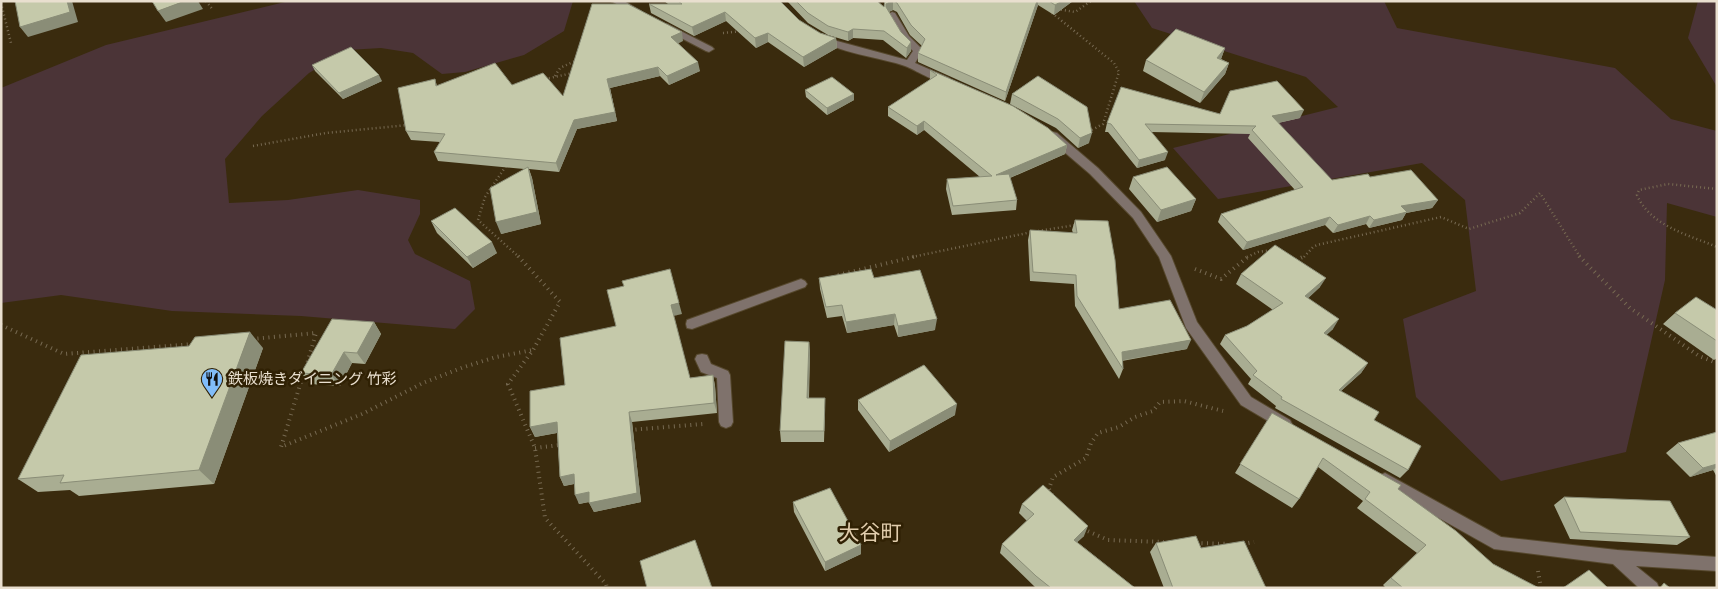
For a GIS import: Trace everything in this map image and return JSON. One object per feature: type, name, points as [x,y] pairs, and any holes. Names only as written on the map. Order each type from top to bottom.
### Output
[{"type":"street","points":[[616,1],[641,14]]},
{"type":"street","points":[[892,15],[906,38],[918,50],[909,64]]},
{"type":"street","points":[[657,22],[709,49]]},
{"type":"street","points":[[814,32],[834,43],[909,64],[954,84]]},
{"type":"street","points":[[1044,129],[1094,171],[1137,215],[1164,256],[1191,324],[1246,401],[1294,429]]},
{"type":"street","points":[[692,324],[801,284]]},
{"type":"street","points":[[702,359],[706,368],[723,376],[726,422]]},
{"type":"street","points":[[1371,472],[1499,544],[1617,557],[1717,564]]},
{"type":"street","points":[[1617,557],[1651,588]]},
{"type":"path","points":[[206,1],[213,10]]},
{"type":"path","points":[[1053,7],[1061,11],[1076,12],[1091,1]]},
{"type":"path","points":[[1,3],[11,43]]},
{"type":"path","points":[[1044,7],[1114,63],[1119,72],[1103,124],[1063,144]]},
{"type":"path","points":[[698,43],[722,33],[744,30]]},
{"type":"path","points":[[555,76],[560,68],[580,59]]},
{"type":"path","points":[[541,80],[573,73]]},
{"type":"path","points":[[253,146],[326,133],[410,124]]},
{"type":"path","points":[[510,159],[486,197],[479,212],[478,220],[527,264],[560,302],[533,350],[508,384],[535,448],[545,518],[606,584],[607,588]]},
{"type":"path","points":[[1717,190],[1687,185],[1664,184],[1645,187],[1639,190],[1637,194],[1642,207],[1654,218],[1717,247]]},
{"type":"path","points":[[1291,259],[1302,260],[1314,247],[1326,243],[1441,217],[1469,229],[1520,213],[1540,193],[1582,260],[1630,308],[1699,356],[1717,363]]},
{"type":"path","points":[[801,284],[946,249],[1084,224]]},
{"type":"path","points":[[1221,279],[1247,257],[1266,250],[1275,251]]},
{"type":"path","points":[[1,325],[64,354],[199,343]]},
{"type":"path","points":[[248,339],[316,333],[281,447],[362,414],[423,383],[456,370],[496,357],[533,350]]},
{"type":"path","points":[[1055,499],[1049,489],[1053,477],[1086,458],[1091,443],[1098,433],[1120,427],[1132,418],[1153,413],[1159,408],[1160,402],[1166,400],[1196,404],[1248,417],[1257,415],[1260,410]]},
{"type":"path","points":[[626,431],[726,422]]},
{"type":"path","points":[[535,448],[568,444]]},
{"type":"path","points":[[1079,524],[1092,534],[1108,540],[1168,542]]},
{"type":"path","points":[[1188,543],[1238,544],[1254,542]]},
{"type":"shaded area","points":[[289,1],[573,1],[564,31],[524,55],[465,72],[442,74],[413,53],[381,48],[348,50],[309,73],[262,116],[225,159],[229,203],[288,200],[358,190],[420,200],[420,214],[408,240],[415,254],[470,281],[475,309],[455,329],[301,316],[172,311],[61,295],[1,303],[1,88],[106,45]]},
{"type":"shaded area","points":[[1134,1],[1384,1],[1397,28],[1615,68],[1671,119],[1717,131],[1717,217],[1667,203],[1665,280],[1626,452],[1501,481],[1416,397],[1403,319],[1476,291],[1465,200],[1422,163],[1218,199],[1173,148],[1338,107],[1306,77],[1152,28]]},
{"type":"shaded area","points":[[1698,1],[1717,1],[1717,87],[1688,38]]},
{"type":"building","points":[[15,1],[67,1],[70,12],[20,27]]},
{"type":"building","points":[[152,1],[185,1],[158,11]]},
{"type":"building","points":[[678,1],[780,1],[799,20],[820,33],[836,38],[803,57],[768,33],[755,38],[725,12],[692,27],[649,4],[682,4]]},
{"type":"building","points":[[796,1],[877,1],[884,7],[885,1],[892,1],[886,4],[886,7],[901,32],[911,42],[907,48],[884,31],[853,29],[848,32],[828,26],[808,13]]},
{"type":"building","points":[[894,1],[1037,1],[1006,92],[918,53],[925,39],[911,25]]},
{"type":"building","points":[[1049,1],[1062,1],[1055,5]]},
{"type":"building","points":[[592,4],[628,4],[682,32],[671,37],[698,62],[667,76],[658,67],[607,79],[615,112],[574,120],[556,163],[434,152],[445,134],[406,131],[398,88],[435,79],[436,86],[495,63],[512,85],[543,73],[563,96]]},
{"type":"building","points":[[1176,29],[1225,48],[1217,58],[1229,63],[1204,92],[1146,60]]},
{"type":"building","points":[[351,47],[379,75],[339,93],[312,65]]},
{"type":"building","points":[[930,70],[1013,106],[1048,128],[1067,145],[996,175],[1009,174],[1017,200],[953,206],[947,179],[992,176],[924,121],[917,126],[888,107],[937,75]]},
{"type":"building","points":[[1038,76],[1087,107],[1092,133],[1080,138],[1058,119],[1012,94]]},
{"type":"building","points":[[832,77],[854,94],[827,108],[805,90]]},
{"type":"building","points":[[1277,81],[1304,110],[1272,116],[1332,180],[1368,174],[1370,177],[1411,170],[1438,200],[1401,206],[1407,212],[1374,220],[1370,216],[1338,225],[1330,217],[1247,242],[1221,214],[1303,187],[1252,130],[1256,126],[1145,124],[1168,152],[1139,160],[1111,124],[1107,123],[1121,87],[1220,114],[1230,91]]},
{"type":"building","points":[[528,167],[537,212],[496,222],[490,188]]},
{"type":"building","points":[[1167,167],[1196,199],[1161,210],[1133,177]]},
{"type":"building","points":[[455,208],[492,242],[467,257],[431,221]]},
{"type":"building","points":[[1075,220],[1108,221],[1115,260],[1119,309],[1170,300],[1191,340],[1122,352],[1123,369],[1077,296],[1076,275],[1033,272],[1030,230],[1077,233]]},
{"type":"building","points":[[1275,245],[1326,278],[1305,296],[1339,319],[1324,333],[1368,363],[1339,390],[1379,412],[1374,420],[1421,446],[1408,470],[1281,399],[1282,397],[1253,375],[1257,371],[1225,335],[1247,326],[1283,303],[1241,274]]},
{"type":"building","points":[[670,269],[679,303],[671,305],[690,378],[713,375],[714,403],[629,412],[637,493],[589,503],[589,492],[575,495],[574,474],[560,477],[557,422],[530,427],[530,391],[565,385],[560,338],[616,326],[607,290],[624,286],[622,281]]},
{"type":"building","points":[[871,269],[874,278],[920,270],[937,319],[898,326],[895,314],[846,322],[842,305],[826,307],[819,278]]},
{"type":"building","points":[[1696,297],[1717,310],[1717,341],[1675,313]]},
{"type":"building","points":[[332,319],[374,322],[357,353],[344,352],[331,375],[301,373]]},
{"type":"building","name":"鉄板焼きダイニング 竹彩","points":[[250,332],[199,470],[60,483],[64,475],[18,479],[81,355],[189,346],[195,337]]},
{"type":"building","points":[[785,341],[809,342],[807,398],[825,398],[824,431],[780,431]]},
{"type":"building","points":[[924,365],[957,404],[890,441],[858,400]]},
{"type":"building","points":[[1272,413],[1401,485],[1398,489],[1456,531],[1493,564],[1539,588],[1403,588],[1391,578],[1426,545],[1365,499],[1370,492],[1323,458],[1299,499],[1240,464]]},
{"type":"building","points":[[1717,432],[1717,464],[1703,468],[1678,443]]},
{"type":"building","points":[[1043,485],[1088,526],[1074,540],[1135,588],[1051,588],[1002,544],[1034,514],[1022,504]]},
{"type":"building","points":[[830,488],[861,545],[825,562],[793,502]]},
{"type":"building","points":[[1564,497],[1670,501],[1690,537],[1580,532]]},
{"type":"building","points":[[1196,536],[1201,548],[1244,541],[1266,588],[1173,588],[1156,543]]},
{"type":"building","points":[[695,540],[712,588],[647,588],[640,561]]},
{"type":"building","points":[[1589,570],[1608,588],[1563,588]]},
{"type":"building","points":[[1664,583],[1670,588],[1660,588]]},
{"type":"place","name":"鉄板焼きダイニング 竹彩","points":[[212,398]]},
{"type":"district","name":"大谷町","points":[[870,533]]}]
